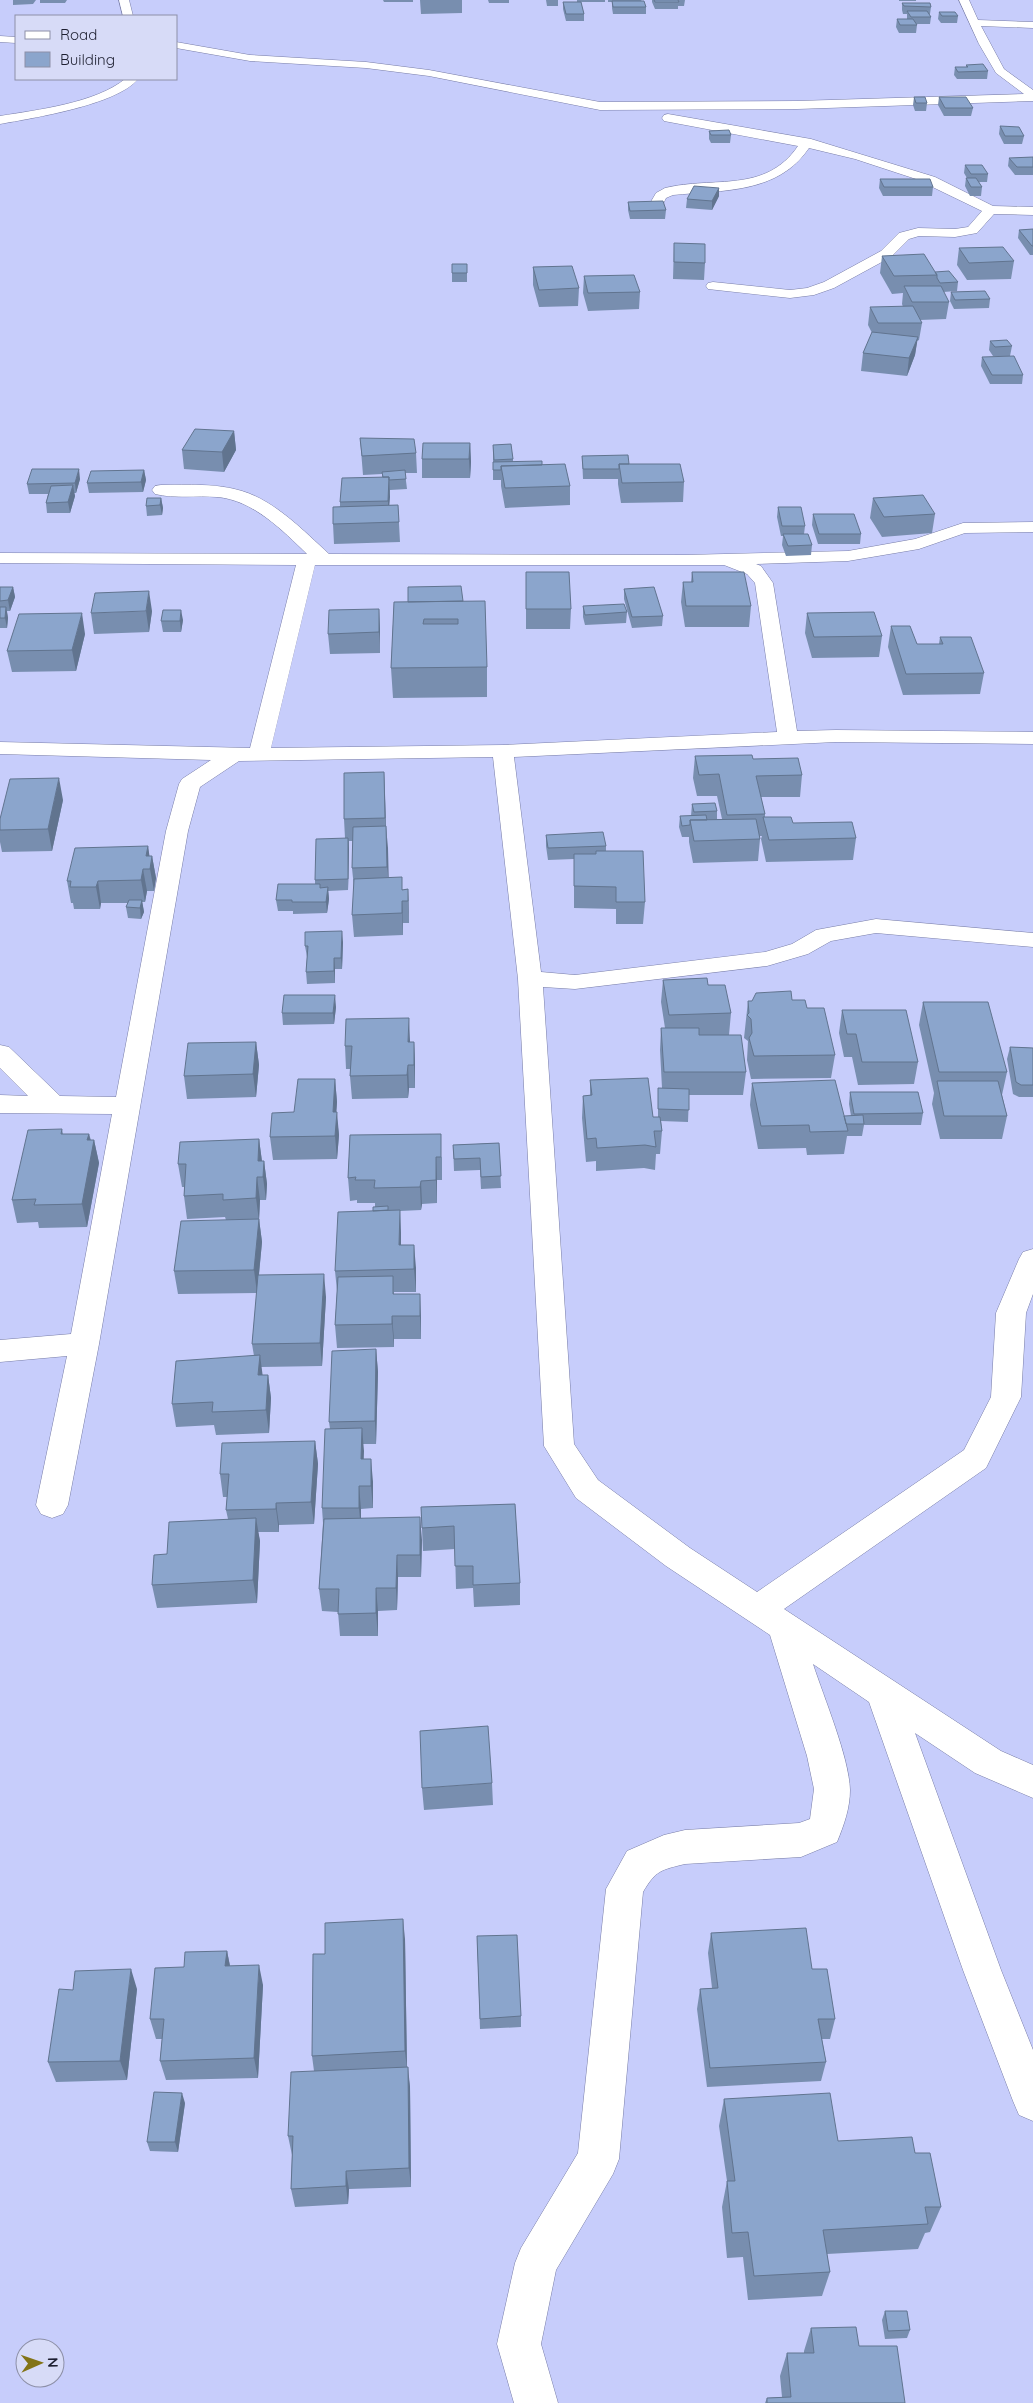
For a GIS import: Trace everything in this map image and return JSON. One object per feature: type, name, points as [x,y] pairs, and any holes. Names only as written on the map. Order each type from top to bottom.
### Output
[{"type":"street","points":[[124,0],[128,15]]},
{"type":"street","points":[[964,0],[984,44],[1000,71],[1033,96]]},
{"type":"street","points":[[975,23],[1033,25]]},
{"type":"street","points":[[0,39],[15,40]]},
{"type":"street","points":[[178,45],[250,58],[366,65],[429,73],[600,106],[807,142],[924,177],[990,210],[1033,210]]},
{"type":"street","points":[[0,120],[75,105],[119,88],[131,80]]},
{"type":"street","points":[[600,106],[796,105],[1033,96]]},
{"type":"street","points":[[656,205],[661,196],[670,191],[736,186],[782,170],[793,162],[807,142]]},
{"type":"street","points":[[714,286],[790,294],[810,292],[844,277],[886,254],[904,236],[918,232],[972,230],[990,210]]},
{"type":"street","points":[[161,490],[228,493],[245,497],[297,535],[316,559]]},
{"type":"street","points":[[0,558],[725,560],[848,556],[919,544],[963,528],[1033,527]]},
{"type":"street","points":[[259,755],[316,559]]},
{"type":"street","points":[[725,560],[754,570],[764,583],[788,738]]},
{"type":"street","points":[[0,748],[259,755],[503,751],[836,736],[1033,738]]},
{"type":"street","points":[[503,751],[530,980],[559,1446],[587,1489],[678,1557],[988,1762],[1033,1782]]},
{"type":"street","points":[[52,1505],[84,1344],[177,831],[190,784],[233,755]]},
{"type":"street","points":[[530,980],[575,982],[767,960],[800,949],[824,935],[876,926],[1033,940]]},
{"type":"street","points":[[0,1053],[53,1105]]},
{"type":"street","points":[[0,1104],[126,1106]]},
{"type":"street","points":[[770,1619],[975,1459],[1006,1397],[1011,1313],[1033,1259]]},
{"type":"street","points":[[0,1351],[84,1344]]},
{"type":"street","points":[[536,2403],[519,2344],[536,2263],[598,2159],[625,1889],[640,1863],[664,1852],[685,1847],[801,1840],[824,1830],[830,1812],[832,1789],[825,1756],[770,1619]]},
{"type":"street","points":[[884,1695],[982,1970],[1033,2101]]},
{"type":"building","points":[[654,0],[678,0],[679,2],[655,2]]},
{"type":"building","points":[[612,1],[644,1],[646,7],[613,7]]},
{"type":"building","points":[[563,2],[581,2],[584,14],[566,14]]},
{"type":"building","points":[[902,3],[930,3],[931,7],[904,6]]},
{"type":"building","points":[[907,11],[927,11],[931,17],[911,17]]},
{"type":"building","points":[[939,12],[955,12],[958,16],[942,16]]},
{"type":"building","points":[[897,19],[913,19],[917,25],[900,25]]},
{"type":"building","points":[[983,64],[988,71],[958,72],[955,67],[968,67],[966,65]]},
{"type":"building","points":[[914,97],[925,97],[927,103],[916,103]]},
{"type":"building","points":[[939,97],[966,97],[973,108],[945,108]]},
{"type":"building","points":[[1000,126],[1019,127],[1024,136],[1005,136]]},
{"type":"building","points":[[729,130],[731,135],[711,135],[709,131]]},
{"type":"building","points":[[1033,157],[1033,167],[1017,167],[1009,158]]},
{"type":"building","points":[[965,165],[982,165],[988,174],[971,174]]},
{"type":"building","points":[[966,178],[976,178],[982,187],[971,187]]},
{"type":"building","points":[[880,179],[930,179],[933,187],[884,187]]},
{"type":"building","points":[[694,186],[719,188],[712,201],[687,199]]},
{"type":"building","points":[[663,201],[666,210],[630,211],[628,202]]},
{"type":"building","points":[[1033,229],[1033,246],[1032,246],[1019,230]]},
{"type":"building","points":[[674,243],[705,244],[705,263],[674,262]]},
{"type":"building","points":[[1003,247],[1014,261],[969,263],[959,248]]},
{"type":"building","points":[[924,254],[937,275],[894,276],[882,256]]},
{"type":"building","points":[[452,264],[467,264],[467,273],[452,273]]},
{"type":"building","points":[[572,266],[579,288],[539,290],[533,267]]},
{"type":"building","points":[[949,271],[958,282],[940,283],[935,272]]},
{"type":"building","points":[[634,275],[640,292],[588,293],[584,276]]},
{"type":"building","points":[[904,286],[941,286],[949,302],[912,302]]},
{"type":"building","points":[[985,291],[990,299],[955,300],[951,292]]},
{"type":"building","points":[[913,306],[922,323],[878,323],[870,307]]},
{"type":"building","points":[[872,332],[918,337],[909,358],[863,353]]},
{"type":"building","points":[[1007,340],[1012,346],[995,347],[990,341]]},
{"type":"building","points":[[1014,356],[1023,375],[992,375],[982,357]]},
{"type":"building","points":[[195,429],[234,431],[222,452],[182,450]]},
{"type":"building","points":[[360,438],[414,439],[416,453],[362,456]]},
{"type":"building","points":[[423,443],[470,443],[469,459],[422,459]]},
{"type":"building","points":[[511,444],[513,459],[494,460],[493,445]]},
{"type":"building","points":[[628,455],[629,464],[619,464],[619,469],[583,469],[582,456]]},
{"type":"building","points":[[542,461],[542,465],[501,466],[501,470],[493,470],[493,462]]},
{"type":"building","points":[[565,464],[570,486],[505,488],[501,466]]},
{"type":"building","points":[[619,464],[680,464],[684,482],[622,483]]},
{"type":"building","points":[[32,469],[79,469],[75,483],[27,484]]},
{"type":"building","points":[[144,470],[141,482],[87,483],[91,471]]},
{"type":"building","points":[[405,470],[406,479],[389,480],[389,477],[383,477],[382,472]]},
{"type":"building","points":[[389,477],[388,501],[340,502],[342,478]]},
{"type":"building","points":[[73,485],[68,502],[46,503],[51,486]]},
{"type":"building","points":[[923,495],[935,514],[884,517],[873,498]]},
{"type":"building","points":[[147,498],[161,498],[160,505],[146,506]]},
{"type":"building","points":[[398,505],[399,522],[333,524],[333,507]]},
{"type":"building","points":[[778,507],[801,507],[805,526],[782,526]]},
{"type":"building","points":[[813,514],[854,514],[861,534],[819,534]]},
{"type":"building","points":[[783,534],[808,534],[812,545],[788,546]]},
{"type":"building","points":[[526,572],[569,572],[571,609],[526,609]]},
{"type":"building","points":[[692,572],[744,572],[751,606],[686,606],[683,582],[693,582]]},
{"type":"building","points":[[461,586],[463,601],[408,602],[408,587]]},
{"type":"building","points":[[0,587],[13,587],[8,600],[0,601]]},
{"type":"building","points":[[654,587],[663,616],[632,617],[624,589]]},
{"type":"building","points":[[149,591],[146,611],[91,613],[95,593]]},
{"type":"building","points":[[485,601],[487,667],[391,668],[394,602]],"holes":[[[424,619],[458,619],[458,624],[423,624]]]},
{"type":"building","points":[[624,604],[627,612],[585,615],[583,606]]},
{"type":"building","points":[[0,607],[6,607],[5,618],[0,618]]},
{"type":"building","points":[[379,609],[379,632],[328,634],[329,610]]},
{"type":"building","points":[[163,610],[181,610],[180,621],[161,621]]},
{"type":"building","points":[[874,612],[882,636],[814,637],[807,613]]},
{"type":"building","points":[[82,613],[72,650],[7,651],[19,614]]},
{"type":"building","points":[[891,626],[910,626],[917,644],[943,644],[940,637],[971,637],[984,673],[906,674]]},
{"type":"building","points":[[752,755],[753,759],[798,758],[802,775],[756,776],[765,814],[727,815],[719,774],[699,775],[695,756]]},
{"type":"building","points":[[384,772],[385,818],[344,819],[344,773]]},
{"type":"building","points":[[59,778],[48,829],[0,830],[0,819],[10,779]]},
{"type":"building","points":[[715,803],[717,811],[694,812],[692,804]]},
{"type":"building","points":[[706,815],[707,820],[690,820],[690,825],[682,826],[680,816]]},
{"type":"building","points":[[763,817],[791,817],[793,823],[852,822],[856,838],[769,840]]},
{"type":"building","points":[[756,819],[760,839],[694,841],[690,820]]},
{"type":"building","points":[[386,826],[387,867],[352,868],[353,827]]},
{"type":"building","points":[[603,832],[606,846],[548,848],[546,835]]},
{"type":"building","points":[[348,838],[348,879],[315,880],[316,839]]},
{"type":"building","points":[[148,846],[146,856],[152,856],[150,869],[143,869],[141,880],[98,881],[96,887],[70,887],[71,881],[67,881],[75,848]]},
{"type":"building","points":[[596,851],[643,851],[645,902],[616,902],[616,887],[574,886],[574,854],[596,854]]},
{"type":"building","points":[[402,877],[402,890],[408,889],[408,901],[402,901],[402,913],[352,915],[354,879]]},
{"type":"building","points":[[278,884],[320,884],[320,888],[328,887],[326,902],[276,900]]},
{"type":"building","points":[[129,900],[142,900],[140,908],[126,907]]},
{"type":"building","points":[[342,931],[341,958],[334,958],[334,971],[306,972],[308,946],[305,946],[305,932]]},
{"type":"building","points":[[707,978],[708,985],[725,985],[731,1013],[669,1015],[663,980]]},
{"type":"building","points":[[791,991],[792,1000],[805,1000],[807,1008],[824,1008],[835,1055],[754,1056],[749,1038],[752,1033],[751,1019],[747,1015],[749,1013],[748,1001],[752,1001],[756,993]]},
{"type":"building","points":[[284,995],[335,995],[333,1013],[282,1013]]},
{"type":"building","points":[[923,1002],[988,1002],[1007,1072],[939,1072]]},
{"type":"building","points":[[842,1010],[906,1010],[918,1062],[862,1062],[856,1034],[847,1034]]},
{"type":"building","points":[[409,1018],[408,1042],[414,1042],[414,1065],[408,1065],[407,1075],[350,1076],[352,1046],[345,1046],[346,1019]]},
{"type":"building","points":[[661,1028],[699,1028],[699,1035],[741,1035],[746,1072],[664,1072]]},
{"type":"building","points":[[256,1042],[253,1074],[184,1076],[188,1043]]},
{"type":"building","points":[[1010,1047],[1033,1048],[1033,1085],[1021,1085],[1016,1082]]},
{"type":"building","points":[[648,1078],[653,1117],[660,1117],[662,1131],[654,1131],[656,1147],[645,1145],[597,1148],[596,1138],[587,1139],[583,1096],[592,1095],[590,1080]]},
{"type":"building","points":[[298,1079],[335,1079],[333,1112],[337,1112],[335,1136],[270,1137],[272,1113],[294,1112]]},
{"type":"building","points":[[835,1080],[848,1131],[810,1132],[809,1125],[761,1126],[752,1083]]},
{"type":"building","points":[[937,1081],[998,1081],[1007,1116],[944,1116]]},
{"type":"building","points":[[658,1088],[689,1089],[689,1110],[658,1109]]},
{"type":"building","points":[[850,1092],[918,1092],[923,1113],[854,1114]]},
{"type":"building","points":[[863,1115],[864,1124],[846,1124],[844,1116]]},
{"type":"building","points":[[62,1129],[61,1134],[89,1134],[87,1140],[94,1140],[82,1204],[34,1205],[36,1199],[12,1200],[28,1130]]},
{"type":"building","points":[[441,1134],[441,1157],[436,1157],[436,1180],[421,1181],[420,1187],[374,1188],[375,1180],[355,1180],[356,1177],[348,1178],[350,1135]]},
{"type":"building","points":[[259,1139],[258,1161],[264,1161],[263,1177],[257,1177],[256,1198],[223,1200],[223,1194],[184,1196],[186,1164],[178,1164],[180,1142]]},
{"type":"building","points":[[499,1143],[501,1176],[481,1177],[480,1158],[454,1159],[453,1145]]},
{"type":"building","points":[[388,1206],[388,1210],[373,1211],[373,1207]]},
{"type":"building","points":[[400,1210],[399,1245],[414,1245],[414,1269],[335,1271],[338,1212]]},
{"type":"building","points":[[259,1219],[254,1270],[174,1271],[181,1221]]},
{"type":"building","points":[[324,1274],[320,1343],[252,1344],[258,1275]]},
{"type":"building","points":[[393,1276],[393,1294],[420,1294],[420,1316],[392,1316],[392,1324],[335,1325],[338,1277]]},
{"type":"building","points":[[376,1349],[375,1421],[329,1422],[332,1351]]},
{"type":"building","points":[[260,1355],[258,1375],[268,1375],[266,1410],[212,1412],[213,1402],[172,1404],[176,1361]]},
{"type":"building","points":[[362,1428],[361,1459],[371,1459],[371,1486],[359,1486],[359,1508],[322,1508],[325,1429]]},
{"type":"building","points":[[315,1441],[311,1502],[276,1503],[276,1509],[226,1510],[229,1474],[220,1474],[222,1443]]},
{"type":"building","points":[[515,1504],[520,1583],[473,1585],[473,1566],[455,1566],[454,1526],[422,1528],[421,1507]]},
{"type":"building","points":[[420,1517],[420,1555],[397,1555],[396,1588],[376,1588],[376,1613],[338,1614],[339,1589],[319,1589],[324,1519]]},
{"type":"building","points":[[256,1518],[253,1580],[152,1585],[154,1555],[167,1554],[169,1522]]},
{"type":"building","points":[[488,1726],[492,1783],[422,1788],[420,1731]]},
{"type":"building","points":[[403,1919],[405,2051],[312,2056],[313,1954],[325,1954],[325,1923]]},
{"type":"building","points":[[806,1928],[812,1969],[827,1969],[835,2019],[818,2019],[826,2062],[710,2068],[700,1989],[718,1988],[711,1933]]},
{"type":"building","points":[[517,1935],[521,2016],[480,2019],[477,1936]]},
{"type":"building","points":[[227,1951],[225,1966],[259,1965],[254,2058],[160,2061],[164,2019],[150,2019],[155,1968],[184,1967],[185,1952]]},
{"type":"building","points":[[131,1969],[120,2061],[48,2062],[59,1989],[73,1990],[75,1971]]},
{"type":"building","points":[[408,2067],[409,2168],[346,2171],[346,2186],[291,2189],[293,2136],[288,2136],[291,2072]]},
{"type":"building","points":[[154,2092],[182,2093],[175,2142],[147,2142]]},
{"type":"building","points":[[830,2093],[838,2141],[912,2137],[915,2153],[930,2153],[941,2207],[925,2207],[928,2224],[823,2230],[830,2272],[754,2276],[748,2232],[732,2233],[727,2181],[735,2181],[724,2099]]},
{"type":"building","points":[[885,2311],[907,2311],[910,2330],[888,2331]]},
{"type":"building","points":[[856,2327],[859,2346],[897,2346],[905,2403],[767,2403],[767,2398],[791,2397],[787,2353],[814,2353],[811,2328]]}]
